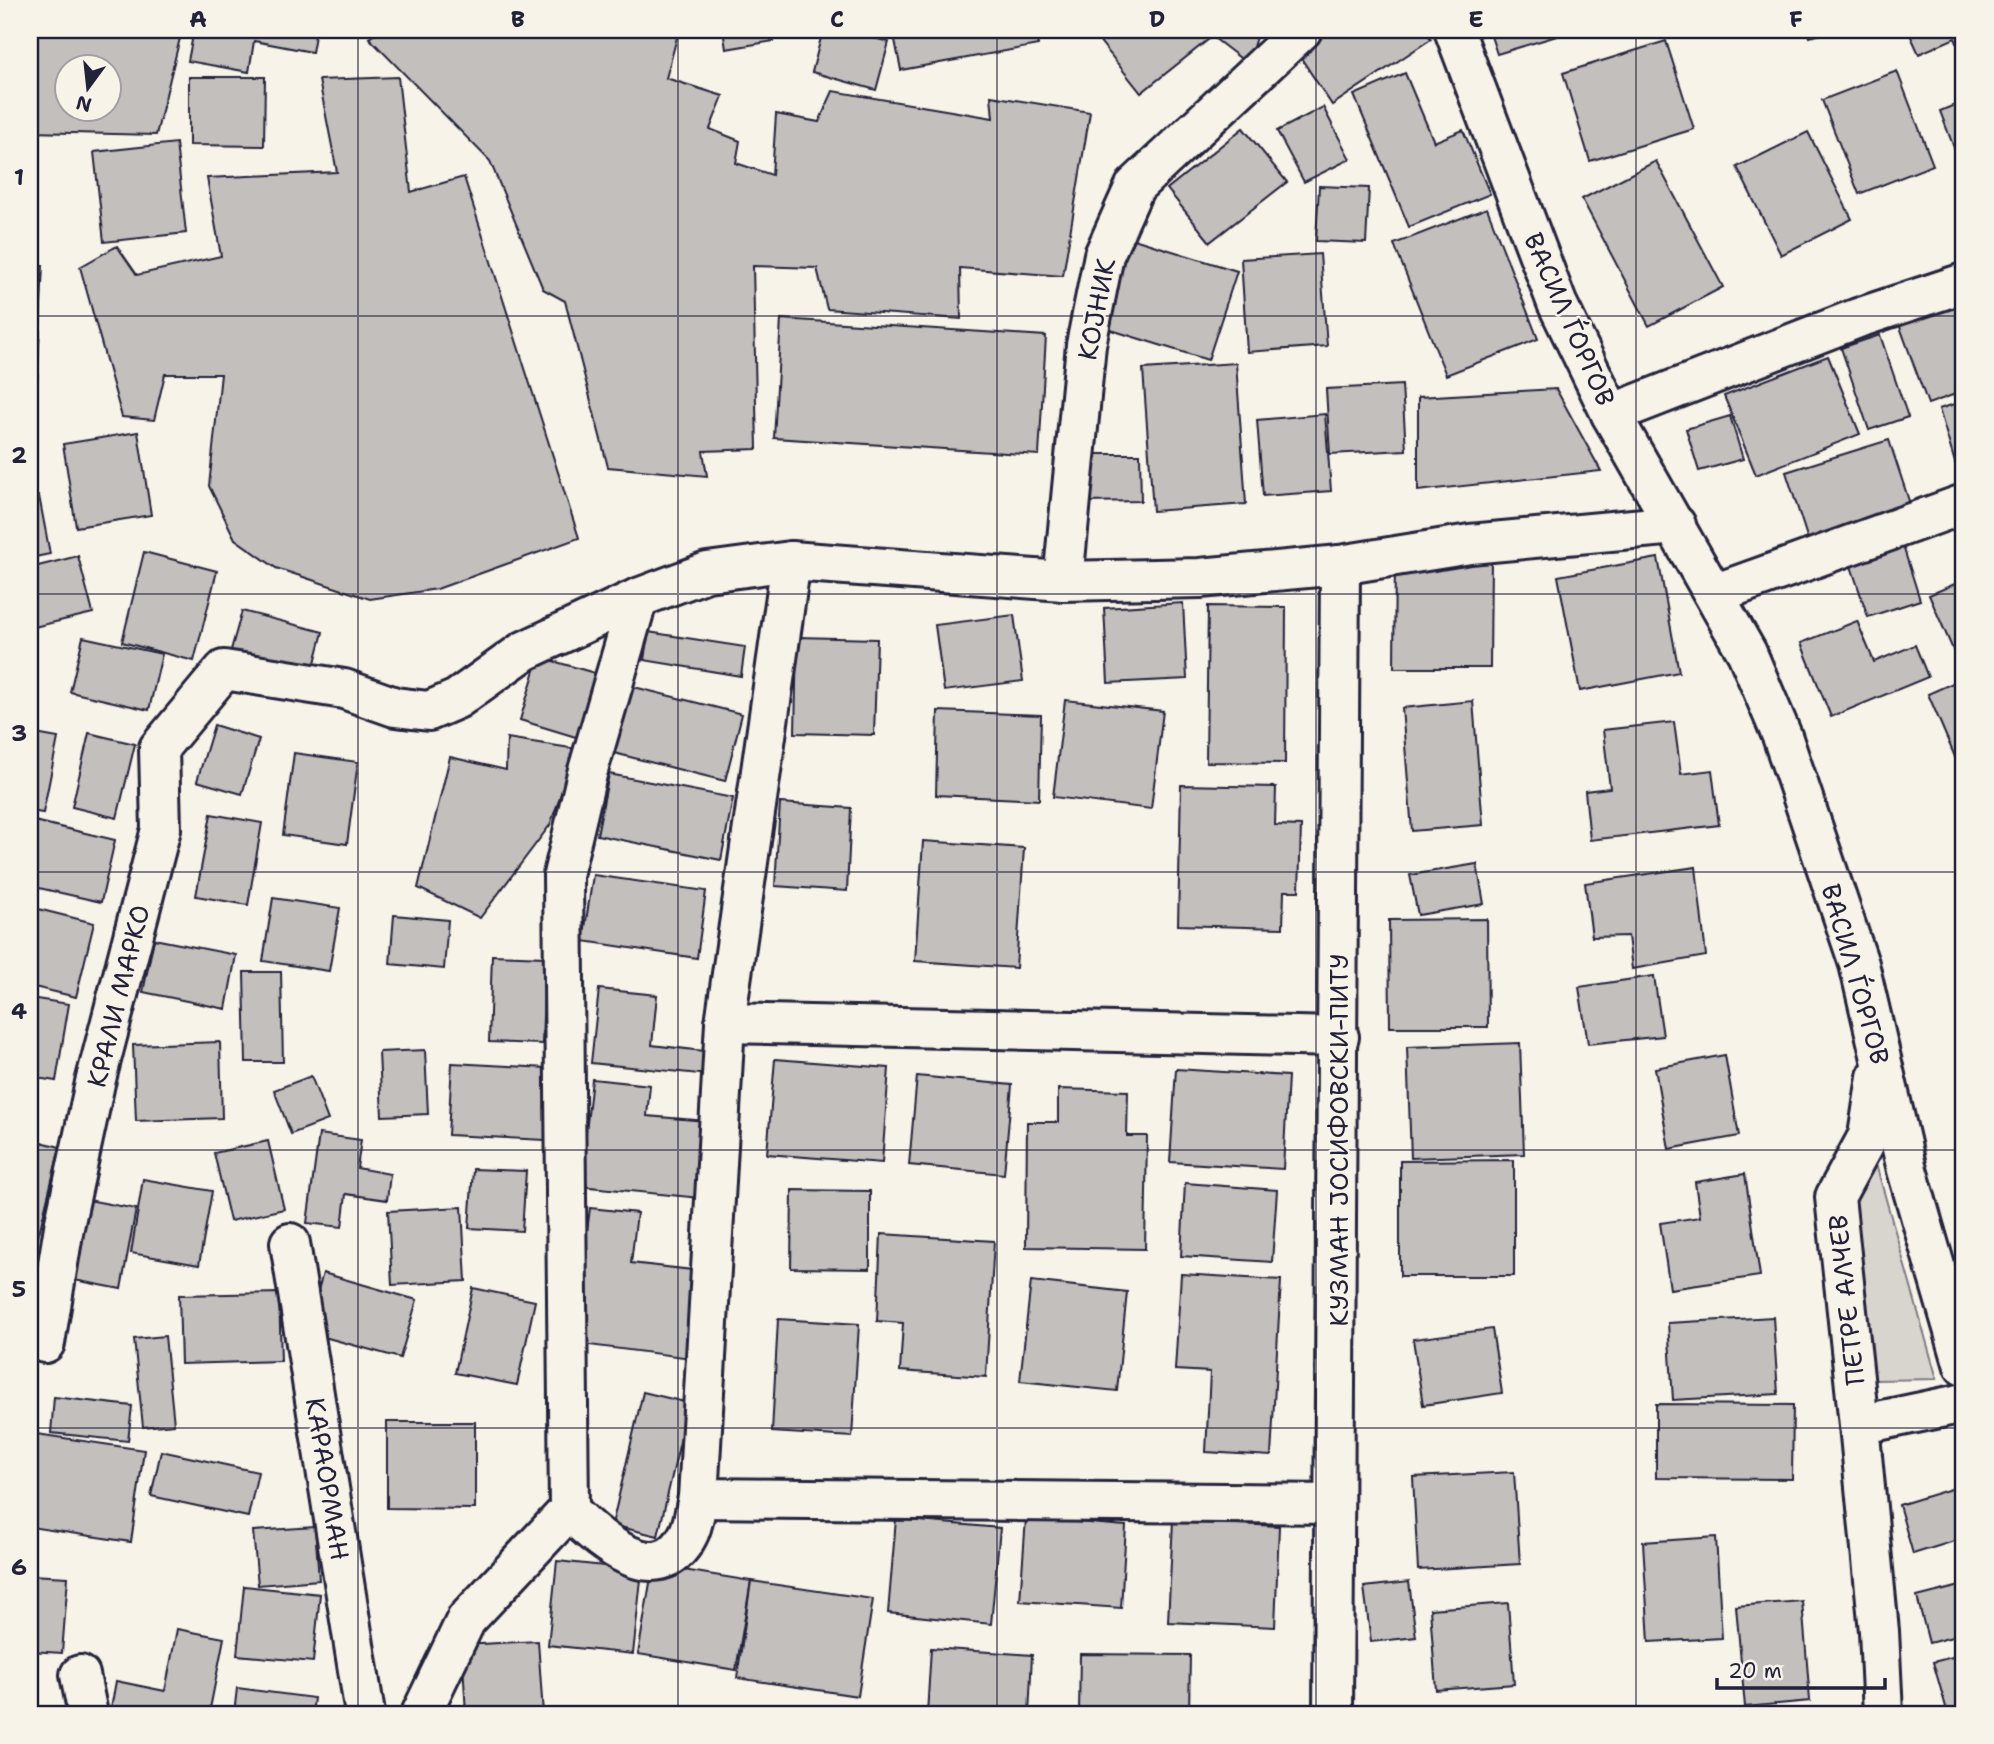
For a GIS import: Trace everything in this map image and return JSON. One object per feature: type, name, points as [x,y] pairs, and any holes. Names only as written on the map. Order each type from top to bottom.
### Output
[{"type":"street","name":"КОЈНИК","points":[[1063,581],[1086,345],[1104,255],[1135,186],[1302,30]]},
{"type":"street","name":"ВАСИЛ ЃОРГОВ","points":[[1454,30],[1558,303],[1611,414],[1747,653],[1782,736],[1859,964],[1907,1170],[1964,1366]]},
{"type":"street","points":[[1611,414],[1858,318],[1964,283]]},
{"type":"street","points":[[1714,594],[1964,503]]},
{"type":"street","points":[[421,1714],[466,1620],[569,1510],[563,875],[587,774],[638,598],[707,572],[791,561],[1063,581],[1200,578],[1339,565],[1470,544],[1676,525]]},
{"type":"street","points":[[569,1510],[595,1536],[619,1552],[642,1561],[661,1559],[675,1550],[688,1535],[698,1498],[725,1023],[791,561]]},
{"type":"street","name":"КУЗМАН ЈОСИФОВСКИ-ПИТУ","points":[[1333,1714],[1339,1037],[1339,565]]},
{"type":"street","name":"КРАЛИ МАРКО","points":[[45,1343],[64,1227],[95,1083],[161,829],[159,748],[224,670],[344,689],[395,707],[429,711],[457,699],[524,651],[638,598]]},
{"type":"street","points":[[725,1023],[1339,1037]]},
{"type":"street","name":"ПЕТРЕ АЛЧЕВ","points":[[1880,1059],[1868,1136],[1835,1197],[1879,1631],[1883,1714]]},
{"type":"street","name":"КАРАОРМАН","points":[[290,1244],[365,1714]]},
{"type":"street","name":"ПЕТРЕ АЛЧЕВ","points":[[1858,1425],[1964,1403]]},
{"type":"street","points":[[698,1498],[1334,1504]]},
{"type":"street","points":[[80,1675],[88,1714]]},
{"type":"shaded area","points":[[1868,1136],[1937,1379],[1875,1380],[1848,1298],[1835,1197]]},
{"type":"building","points":[[30,30],[182,30],[156,135],[30,132]]},
{"type":"building","points":[[194,30],[316,30],[312,52],[254,41],[249,72],[188,61]]},
{"type":"building","points":[[381,30],[679,30],[666,78],[723,96],[710,129],[740,141],[736,163],[772,175],[776,114],[819,122],[833,91],[993,118],[991,96],[1090,112],[1063,276],[960,268],[961,319],[827,309],[817,268],[753,266],[757,449],[703,451],[707,476],[608,467],[565,301],[543,289],[490,161],[369,38]]},
{"type":"building","points":[[723,30],[772,30],[774,41],[726,49]]},
{"type":"building","points":[[823,30],[845,30],[889,42],[876,90],[812,72]]},
{"type":"building","points":[[893,30],[1035,30],[1038,45],[901,70]]},
{"type":"building","points":[[1091,30],[1202,30],[1209,39],[1141,93]]},
{"type":"building","points":[[1212,30],[1258,30],[1248,64],[1210,35]]},
{"type":"building","points":[[1331,30],[1425,30],[1431,39],[1332,105],[1297,52]]},
{"type":"building","points":[[1489,30],[1558,30],[1560,35],[1497,54]]},
{"type":"building","points":[[1807,30],[1839,30],[1809,37]]},
{"type":"building","points":[[1908,30],[1964,30],[1964,61],[1955,38],[1919,54]]},
{"type":"building","points":[[1666,41],[1694,129],[1590,161],[1563,73]]},
{"type":"building","points":[[1897,71],[1933,165],[1859,194],[1822,100]]},
{"type":"building","points":[[1405,73],[1434,142],[1463,130],[1490,194],[1409,227],[1354,95]]},
{"type":"building","points":[[189,77],[265,77],[264,146],[189,145]]},
{"type":"building","points":[[398,77],[411,192],[464,177],[579,538],[437,589],[370,599],[276,568],[235,539],[209,486],[221,374],[165,374],[154,420],[122,417],[80,267],[117,246],[137,275],[221,256],[207,178],[337,172],[319,80]]},
{"type":"building","points":[[1964,101],[1964,165],[1961,166],[1940,111]]},
{"type":"building","points":[[1323,107],[1350,159],[1304,182],[1277,131]]},
{"type":"building","points":[[1243,128],[1287,182],[1210,242],[1167,189]]},
{"type":"building","points":[[1808,132],[1852,219],[1781,255],[1737,167]]},
{"type":"building","points":[[176,143],[186,233],[104,242],[94,152]]},
{"type":"building","points":[[1656,161],[1723,287],[1649,326],[1582,199]]},
{"type":"building","points":[[1319,186],[1369,188],[1366,243],[1316,241]]},
{"type":"building","points":[[1487,208],[1538,339],[1446,375],[1394,244]]},
{"type":"building","points":[[1124,236],[1237,271],[1208,360],[1095,325]]},
{"type":"building","points":[[1320,254],[1327,346],[1247,352],[1241,259]]},
{"type":"building","points":[[30,265],[43,265],[37,384],[30,384]]},
{"type":"building","points":[[1964,301],[1964,391],[1928,404],[1899,324]]},
{"type":"building","points":[[781,319],[1046,336],[1039,455],[774,438]]},
{"type":"building","points":[[1880,335],[1908,417],[1869,430],[1841,348]]},
{"type":"building","points":[[1828,356],[1860,434],[1756,475],[1724,396]]},
{"type":"building","points":[[1236,363],[1246,504],[1153,511],[1143,369]]},
{"type":"building","points":[[1402,385],[1406,450],[1330,454],[1326,389]]},
{"type":"building","points":[[1556,389],[1601,471],[1418,491],[1418,397]]},
{"type":"building","points":[[1964,401],[1964,493],[1939,409]]},
{"type":"building","points":[[1325,414],[1331,491],[1263,496],[1257,420]]},
{"type":"building","points":[[1730,416],[1743,459],[1699,471],[1686,429]]},
{"type":"building","points":[[138,432],[151,515],[76,527],[63,444]]},
{"type":"building","points":[[1889,440],[1911,507],[1808,540],[1786,472]]},
{"type":"building","points":[[1084,454],[1140,454],[1141,501],[1084,502]]},
{"type":"building","points":[[39,496],[50,554],[30,558],[30,498]]},
{"type":"building","points":[[1903,546],[1920,600],[1868,617],[1850,563]]},
{"type":"building","points":[[144,552],[217,571],[194,661],[122,642]]},
{"type":"building","points":[[78,556],[93,613],[30,628],[30,568]]},
{"type":"building","points":[[1395,557],[1491,557],[1490,668],[1394,668]]},
{"type":"building","points":[[1658,558],[1679,672],[1580,691],[1558,576]]},
{"type":"building","points":[[1964,580],[1964,666],[1961,668],[1929,595]]},
{"type":"building","points":[[1183,603],[1187,679],[1108,683],[1104,608]]},
{"type":"building","points":[[1208,606],[1286,607],[1285,763],[1206,762]]},
{"type":"building","points":[[242,611],[323,632],[311,678],[229,657]]},
{"type":"building","points":[[1014,615],[1023,681],[944,691],[935,625]]},
{"type":"building","points":[[1857,621],[1874,662],[1915,645],[1928,677],[1831,717],[1801,643]]},
{"type":"building","points":[[648,632],[745,647],[741,676],[644,660]]},
{"type":"building","points":[[83,637],[162,654],[149,710],[70,692]]},
{"type":"building","points":[[797,637],[877,639],[874,735],[795,733]]},
{"type":"building","points":[[539,657],[598,674],[579,738],[520,720]]},
{"type":"building","points":[[1964,678],[1964,770],[1961,771],[1928,694]]},
{"type":"building","points":[[626,685],[742,714],[725,781],[610,752]]},
{"type":"building","points":[[1065,700],[1163,711],[1151,809],[1053,797]]},
{"type":"building","points":[[1473,701],[1483,825],[1412,831],[1402,708]]},
{"type":"building","points":[[938,711],[1041,715],[1039,800],[936,795]]},
{"type":"building","points":[[1674,722],[1681,774],[1712,770],[1719,825],[1590,840],[1585,791],[1610,788],[1603,730]]},
{"type":"building","points":[[214,725],[259,739],[242,794],[197,781]]},
{"type":"building","points":[[30,733],[58,738],[43,813],[30,811]]},
{"type":"building","points":[[89,733],[135,744],[117,818],[72,807]]},
{"type":"building","points":[[507,738],[577,749],[550,825],[480,918],[418,888],[450,757],[506,770]]},
{"type":"building","points":[[294,753],[358,762],[347,844],[283,835]]},
{"type":"building","points":[[609,774],[733,798],[721,860],[597,835]]},
{"type":"building","points":[[1181,785],[1276,787],[1275,825],[1301,826],[1299,891],[1284,891],[1283,928],[1178,925]]},
{"type":"building","points":[[780,803],[851,808],[847,891],[775,886]]},
{"type":"building","points":[[211,814],[262,823],[248,905],[196,896]]},
{"type":"building","points":[[30,820],[115,840],[101,902],[30,886]]},
{"type":"building","points":[[923,841],[1024,848],[1016,968],[915,961]]},
{"type":"building","points":[[1477,864],[1484,904],[1418,915],[1410,875]]},
{"type":"building","points":[[1696,867],[1706,956],[1632,969],[1628,936],[1592,937],[1585,883]]},
{"type":"building","points":[[593,875],[706,891],[697,958],[583,941]]},
{"type":"building","points":[[273,898],[340,908],[329,971],[263,961]]},
{"type":"building","points":[[30,907],[94,923],[76,997],[30,986]]},
{"type":"building","points":[[394,915],[448,920],[444,969],[390,964]]},
{"type":"building","points":[[1487,919],[1488,1027],[1390,1027],[1389,920]]},
{"type":"building","points":[[154,939],[236,955],[226,1009],[143,992]]},
{"type":"building","points":[[492,955],[545,957],[542,1044],[489,1042]]},
{"type":"building","points":[[244,972],[281,972],[283,1062],[246,1062]]},
{"type":"building","points":[[1654,976],[1663,1036],[1588,1044],[1579,987]]},
{"type":"building","points":[[599,989],[657,995],[652,1045],[712,1052],[709,1075],[591,1063]]},
{"type":"building","points":[[30,998],[69,1004],[56,1081],[30,1077]]},
{"type":"building","points":[[220,1042],[222,1118],[136,1121],[133,1045]]},
{"type":"building","points":[[1520,1043],[1524,1154],[1411,1158],[1407,1047]]},
{"type":"building","points":[[425,1050],[428,1114],[382,1116],[379,1052]]},
{"type":"building","points":[[1725,1055],[1739,1136],[1669,1149],[1655,1068]]},
{"type":"building","points":[[775,1059],[889,1068],[882,1163],[767,1154]]},
{"type":"building","points":[[452,1063],[548,1068],[545,1140],[448,1135]]},
{"type":"building","points":[[1176,1069],[1288,1076],[1283,1169],[1170,1162]]},
{"type":"building","points":[[311,1076],[328,1120],[291,1134],[274,1090]]},
{"type":"building","points":[[917,1076],[1012,1085],[1004,1174],[909,1165]]},
{"type":"building","points":[[592,1079],[650,1085],[647,1116],[707,1121],[700,1198],[580,1186]]},
{"type":"building","points":[[1058,1089],[1128,1091],[1127,1136],[1147,1136],[1145,1249],[1026,1247],[1027,1122],[1058,1122]]},
{"type":"building","points":[[319,1134],[361,1140],[357,1168],[390,1174],[387,1200],[346,1194],[342,1227],[307,1223]]},
{"type":"building","points":[[30,1139],[60,1147],[30,1270]]},
{"type":"building","points":[[268,1141],[284,1209],[230,1221],[214,1153]]},
{"type":"building","points":[[1514,1160],[1514,1276],[1400,1276],[1400,1161]]},
{"type":"building","points":[[473,1169],[526,1171],[522,1231],[469,1228]]},
{"type":"building","points":[[1745,1174],[1760,1276],[1670,1289],[1660,1223],[1700,1217],[1695,1182]]},
{"type":"building","points":[[143,1179],[212,1191],[199,1265],[131,1253]]},
{"type":"building","points":[[1185,1183],[1277,1190],[1272,1262],[1181,1256]]},
{"type":"building","points":[[792,1190],[870,1191],[870,1269],[791,1268]]},
{"type":"building","points":[[83,1199],[136,1209],[121,1289],[69,1279]]},
{"type":"building","points":[[462,1207],[466,1281],[392,1285],[388,1211]]},
{"type":"building","points":[[590,1208],[637,1213],[631,1263],[701,1271],[691,1358],[573,1343]]},
{"type":"building","points":[[881,1234],[994,1241],[986,1377],[900,1371],[903,1323],[877,1321]]},
{"type":"building","points":[[323,1273],[417,1300],[400,1358],[306,1332]]},
{"type":"building","points":[[1181,1274],[1281,1280],[1271,1456],[1206,1452],[1210,1372],[1175,1370]]},
{"type":"building","points":[[1031,1281],[1127,1292],[1117,1391],[1020,1381]]},
{"type":"building","points":[[473,1288],[535,1301],[517,1385],[455,1373]]},
{"type":"building","points":[[279,1293],[281,1361],[181,1364],[179,1295]]},
{"type":"building","points":[[1773,1317],[1778,1394],[1673,1400],[1668,1323]]},
{"type":"building","points":[[778,1319],[859,1324],[852,1437],[772,1432]]},
{"type":"building","points":[[1492,1329],[1502,1393],[1423,1405],[1413,1339]]},
{"type":"building","points":[[165,1336],[174,1424],[143,1427],[134,1339]]},
{"type":"building","points":[[643,1392],[689,1403],[658,1536],[612,1525]]},
{"type":"building","points":[[54,1397],[132,1406],[128,1441],[51,1433]]},
{"type":"building","points":[[1656,1404],[1793,1405],[1792,1479],[1656,1478]]},
{"type":"building","points":[[387,1422],[475,1422],[475,1509],[387,1508]]},
{"type":"building","points":[[30,1433],[144,1450],[131,1542],[30,1527]]},
{"type":"building","points":[[161,1451],[258,1472],[248,1517],[151,1496]]},
{"type":"building","points":[[1514,1472],[1520,1564],[1418,1570],[1413,1477]]},
{"type":"building","points":[[1964,1485],[1964,1538],[1913,1554],[1899,1505]]},
{"type":"building","points":[[1026,1518],[1126,1526],[1121,1608],[1020,1601]]},
{"type":"building","points":[[896,1519],[1000,1528],[991,1624],[888,1613]]},
{"type":"building","points":[[1173,1521],[1279,1526],[1275,1627],[1168,1622]]},
{"type":"building","points":[[315,1527],[319,1580],[258,1585],[253,1531]]},
{"type":"building","points":[[1716,1537],[1722,1638],[1649,1642],[1643,1542]]},
{"type":"building","points":[[557,1561],[642,1570],[633,1654],[548,1645]]},
{"type":"building","points":[[653,1565],[751,1581],[736,1670],[638,1654]]},
{"type":"building","points":[[30,1575],[68,1577],[62,1653],[30,1651]]},
{"type":"building","points":[[751,1581],[873,1599],[858,1696],[737,1678]]},
{"type":"building","points":[[1409,1582],[1416,1637],[1371,1642],[1364,1587]]},
{"type":"building","points":[[1964,1585],[1964,1634],[1929,1643],[1917,1597]]},
{"type":"building","points":[[244,1586],[320,1594],[313,1662],[237,1655]]},
{"type":"building","points":[[1802,1601],[1810,1701],[1745,1707],[1736,1606]]},
{"type":"building","points":[[1508,1603],[1514,1684],[1436,1690],[1430,1609]]},
{"type":"building","points":[[177,1629],[224,1638],[209,1714],[110,1714],[116,1681],[165,1691]]},
{"type":"building","points":[[538,1641],[543,1714],[466,1714],[462,1645]]},
{"type":"building","points":[[931,1648],[1032,1655],[1029,1714],[927,1714]]},
{"type":"building","points":[[1080,1654],[1190,1655],[1189,1714],[1079,1714]]},
{"type":"building","points":[[1964,1654],[1964,1714],[1948,1714],[1933,1662]]},
{"type":"building","points":[[237,1688],[314,1698],[312,1714],[234,1714]]}]
